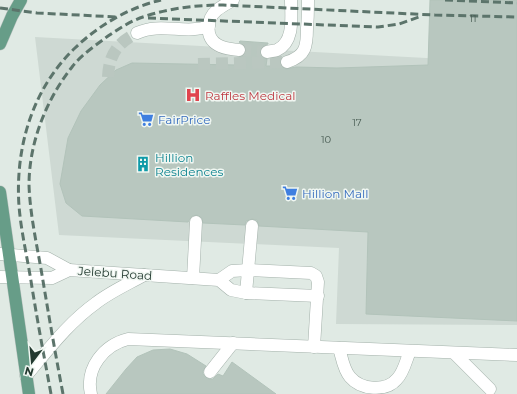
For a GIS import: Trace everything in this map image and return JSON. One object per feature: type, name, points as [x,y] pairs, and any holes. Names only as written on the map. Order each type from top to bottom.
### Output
[{"type":"main road","points":[[0,44],[12,16],[21,0]]},
{"type":"main road","points":[[0,192],[6,277],[29,394]]},
{"type":"street","points":[[233,0],[212,15],[209,26],[210,37],[218,46],[239,50]]},
{"type":"street","points":[[267,52],[277,50],[288,38],[290,29],[291,0]]},
{"type":"street","points":[[287,62],[295,60],[305,49],[307,42],[308,0]]},
{"type":"street","points":[[137,33],[152,28],[200,29],[209,26]]},
{"type":"street","points":[[193,278],[196,222]]},
{"type":"street","points":[[246,293],[252,226]]},
{"type":"street","points":[[4,254],[47,258],[69,270]]},
{"type":"street","name":"Jelebu Road","points":[[6,277],[52,278],[69,270],[219,280],[231,290],[246,293],[318,296]]},
{"type":"street","points":[[219,280],[232,271],[248,270],[311,273],[316,276],[318,282],[318,296],[314,347]]},
{"type":"street","points":[[26,376],[64,330],[74,321],[97,302],[144,275]]},
{"type":"street","points":[[91,394],[89,387],[91,375],[101,356],[108,348],[118,342],[128,339],[517,356]]},
{"type":"street","points":[[210,372],[232,343]]},
{"type":"street","points":[[339,348],[344,366],[350,377],[360,385],[376,388],[390,385],[398,379],[410,351]]},
{"type":"street","points":[[454,353],[490,389]]},
{"type":"shaded area","name":"Hillion Mall","points":[[35,37],[517,63],[517,325],[336,324],[339,248],[59,235]]},
{"type":"building","name":"Hillion Mall","points":[[430,0],[517,0],[517,321],[366,314],[368,232],[259,226],[257,220],[252,219],[246,221],[245,225],[203,223],[202,218],[197,215],[192,216],[188,222],[82,216],[66,203],[60,184],[68,138],[81,111],[100,85],[116,70],[132,63],[238,65],[239,57],[245,55],[246,51],[246,47],[239,42],[240,41],[268,43],[262,47],[260,51],[262,57],[267,59],[266,66],[281,66],[286,69],[296,67],[337,68],[428,65]]},
{"type":"building","points":[[170,349],[187,354],[206,366],[203,374],[209,379],[213,379],[218,374],[223,376],[232,362],[276,394],[106,394],[137,357],[153,350]]},
{"type":"tunnel","points":[[108,77],[110,62],[115,50],[124,41],[137,33]]},
{"type":"tunnel","points":[[239,50],[267,52]]},
{"type":"tunnel","points":[[198,64],[287,62]]},
{"type":"railway","points":[[51,394],[19,206],[18,184],[20,163],[29,121],[37,101],[48,82],[60,64],[75,48],[94,32],[115,18],[149,3],[161,0]]},
{"type":"railway","points":[[445,0],[517,3]]},
{"type":"railway","points":[[63,394],[32,216],[29,185],[30,169],[36,138],[54,93],[72,67],[89,50],[117,30],[141,18],[174,9],[203,6],[223,5],[435,15],[517,17]]},
{"type":"railway","points":[[0,8],[37,13],[118,17]]},
{"type":"railway","points":[[148,18],[378,27],[399,24],[419,17]]},
{"type":"place","name":"Raffles Medical","points":[[193,95]]},
{"type":"place","name":"FairPrice","points":[[146,119]]},
{"type":"place","name":"Hillion Residences","points":[[143,164]]},
{"type":"place","name":"Hillion Mall","points":[[290,193]]}]
